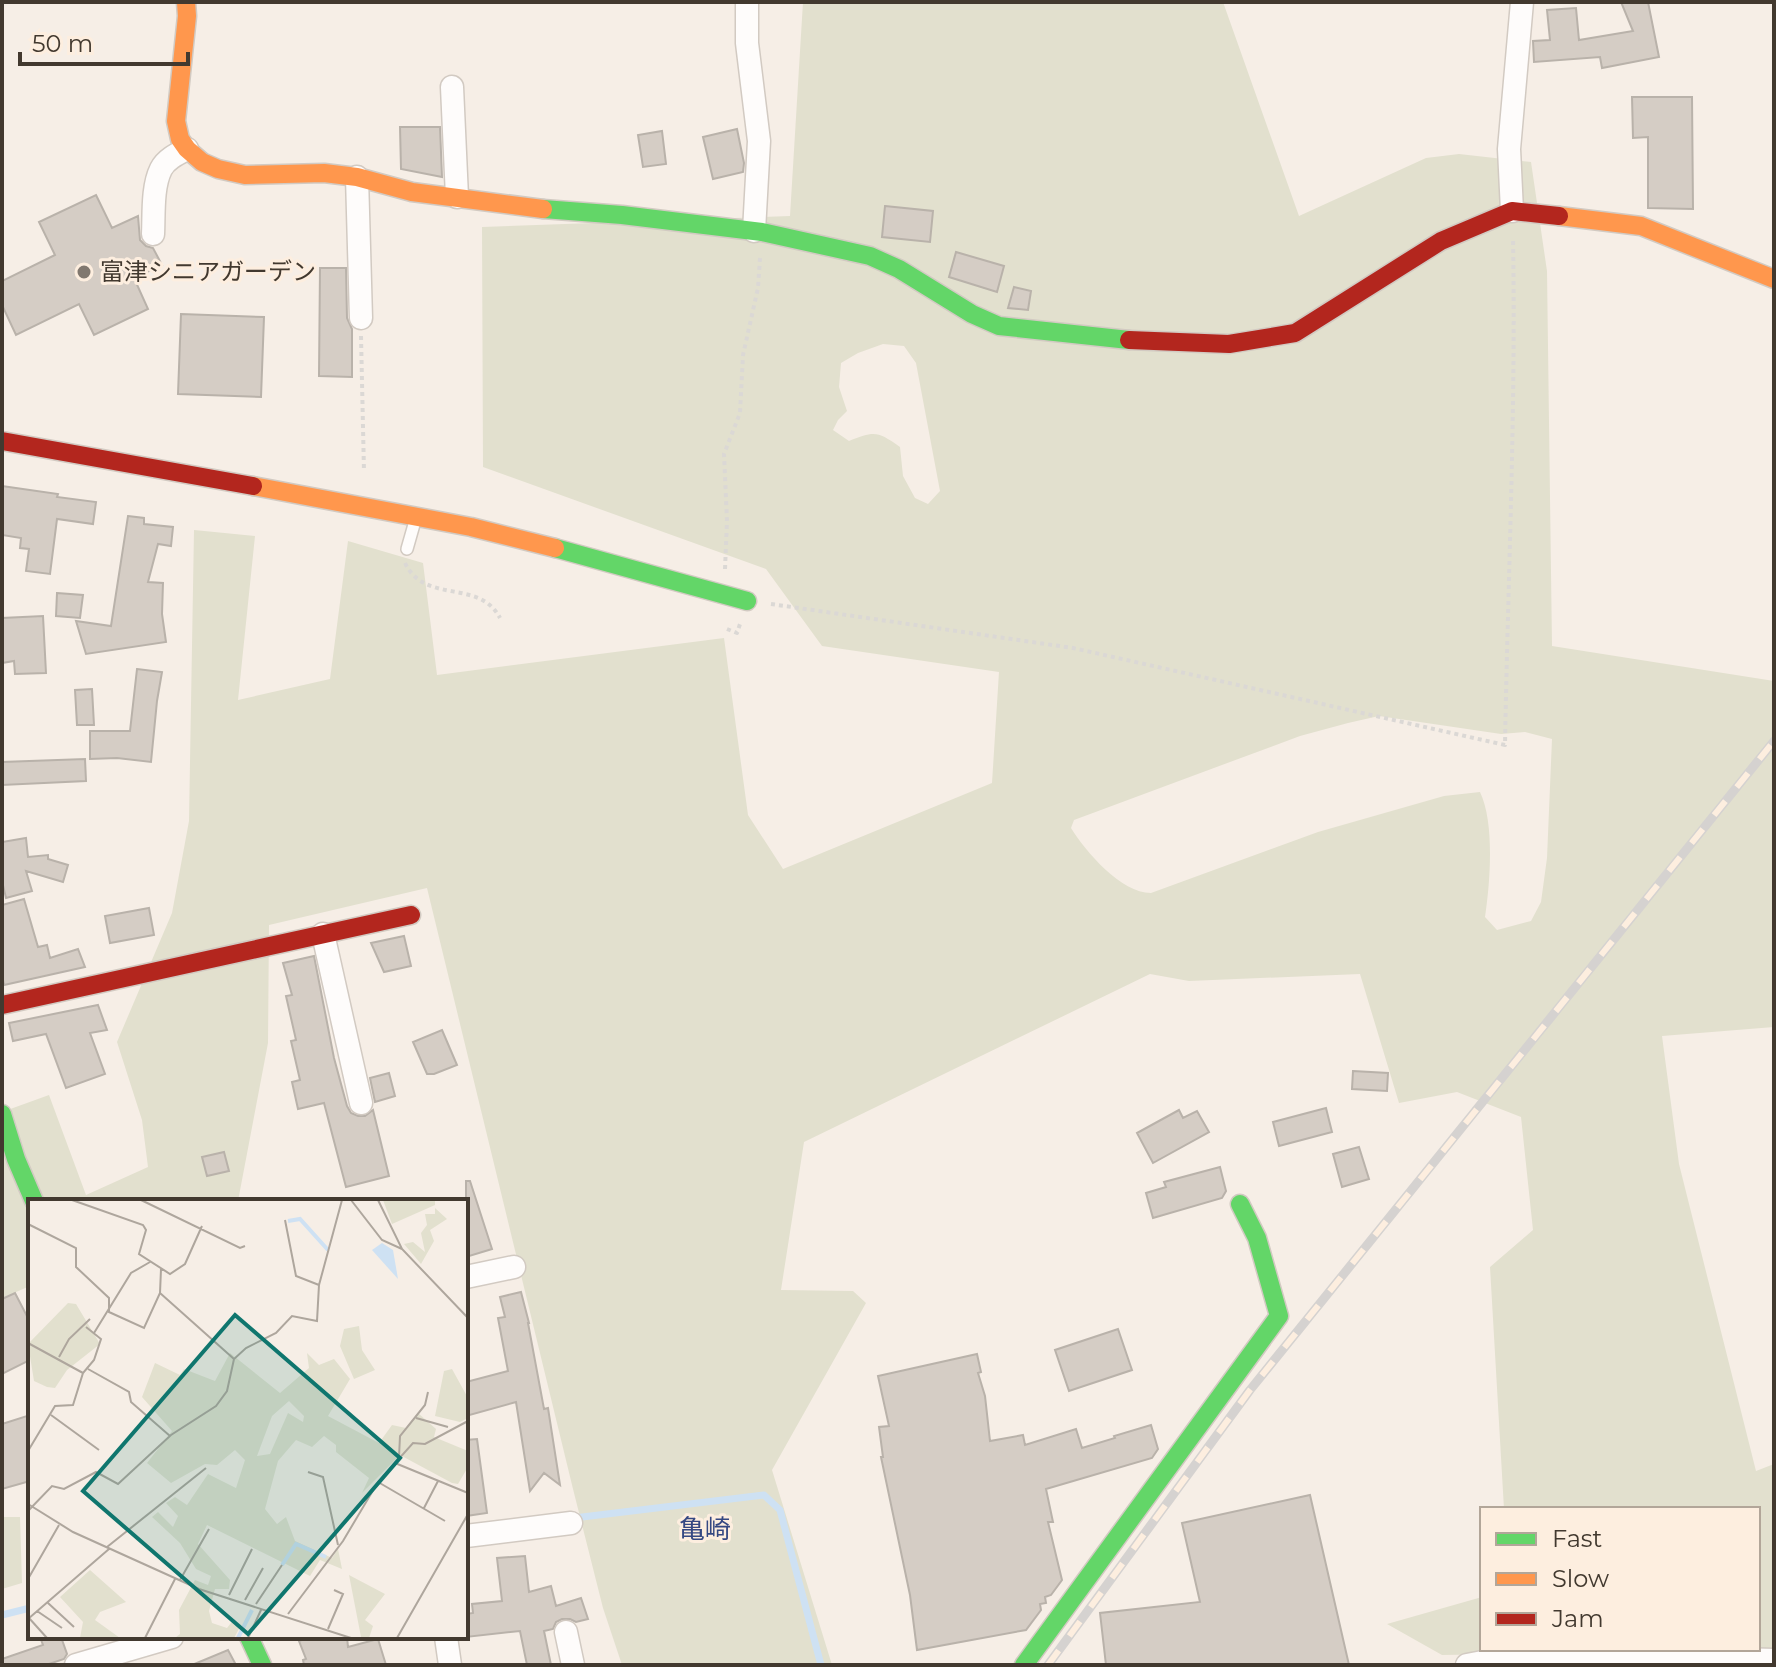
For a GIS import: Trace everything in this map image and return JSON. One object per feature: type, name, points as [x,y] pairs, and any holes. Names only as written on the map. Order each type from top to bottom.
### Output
[{"type":"main road","points":[[186,2],[176,121],[180,139],[187,149],[202,162],[218,169],[245,175],[324,173],[357,177],[412,192],[758,232],[870,256],[899,269],[972,314],[999,326],[1153,342],[1229,344],[1295,333],[1441,241],[1512,211],[1641,226],[1774,279]]},
{"type":"main road","points":[[2,441],[471,527],[747,601]]},
{"type":"main road","points":[[2,1005],[411,915]]},
{"type":"main road","points":[[2,1114],[33,1199]]},
{"type":"main road","points":[[1024,1665],[1279,1316],[1257,1238],[1240,1204]]},
{"type":"main road","points":[[250,1639],[262,1665]]},
{"type":"street","points":[[747,2],[747,43],[759,141],[758,232]]},
{"type":"street","points":[[1512,211],[1509,149],[1522,2]]},
{"type":"street","points":[[452,87],[457,197]]},
{"type":"street","points":[[153,234],[156,187],[161,169],[171,158],[187,149]]},
{"type":"street","points":[[357,177],[361,318]]},
{"type":"street","points":[[323,934],[361,1103]]},
{"type":"street","points":[[468,1277],[514,1267]]},
{"type":"street","points":[[468,1536],[571,1523]]},
{"type":"street","points":[[566,1632],[573,1665]]},
{"type":"street","points":[[76,1665],[99,1647],[157,1639]]},
{"type":"street","points":[[446,1639],[450,1665]]},
{"type":"street","points":[[1467,1665],[1531,1659],[1774,1660]]},
{"type":"lane","points":[[407,549],[416,516]]},
{"type":"path","points":[[786,606],[1073,648],[1505,745],[1515,344],[1512,211]]},
{"type":"path","points":[[724,594],[727,521],[724,454],[740,413],[743,355],[758,288],[758,232]]},
{"type":"path","points":[[361,318],[364,472]]},
{"type":"path","points":[[407,549],[404,560],[410,572],[423,583],[484,600],[496,609],[500,618]]},
{"type":"shaded area","points":[[803,2],[1223,2],[1299,216],[1426,158],[1459,154],[1531,162],[1547,271],[1552,646],[1774,681],[1774,1027],[1662,1036],[1679,1164],[1756,1471],[1774,1464],[1774,1650],[1760,1650],[1760,1507],[1504,1507],[1490,1267],[1533,1230],[1521,1117],[1457,1092],[1399,1103],[1360,974],[1189,981],[1150,974],[804,1142],[781,1290],[853,1291],[866,1303],[772,1470],[832,1665],[622,1665],[603,1608],[573,1489],[427,888],[269,925],[268,1043],[238,1199],[28,1199],[28,1287],[2,1298],[2,1112],[49,1095],[86,1195],[148,1167],[142,1120],[117,1042],[172,913],[189,821],[194,530],[255,536],[238,700],[330,679],[348,541],[423,563],[437,675],[724,638],[748,815],[783,869],[992,783],[999,672],[822,646],[766,569],[483,467],[482,227],[790,216]],"holes":[[[883,344],[904,346],[916,363],[940,491],[928,504],[915,498],[903,476],[900,447],[876,434],[849,441],[833,430],[847,411],[839,387],[841,363]],[[1379,716],[1501,734],[1525,732],[1552,739],[1547,858],[1541,902],[1531,921],[1497,930],[1485,917],[1490,871],[1489,836],[1480,792],[1444,796],[1318,832],[1151,893],[1116,879],[1095,859],[1071,828],[1074,820],[1300,736]]]},
{"type":"shaded area","points":[[2,1517],[20,1517],[22,1583],[2,1589]]},
{"type":"shaded area","points":[[1480,1598],[1480,1651],[1708,1651],[1442,1655],[1387,1624]]},
{"type":"building","points":[[1621,2],[1648,2],[1659,57],[1602,68],[1600,57],[1534,62],[1533,41],[1550,40],[1547,10],[1576,8],[1579,40],[1633,31]]},
{"type":"building","points":[[1632,97],[1692,97],[1693,209],[1648,208],[1648,137],[1633,138]]},
{"type":"building","points":[[400,127],[440,127],[442,177],[401,169]]},
{"type":"building","points":[[737,129],[743,172],[713,179],[703,137]]},
{"type":"building","points":[[662,131],[666,164],[643,167],[638,135]]},
{"type":"building","name":"富津シニアガーデン","points":[[96,195],[112,228],[138,216],[140,240],[153,248],[162,265],[134,278],[148,309],[94,335],[79,304],[16,335],[2,305],[2,281],[55,255],[39,222]]},
{"type":"building","points":[[885,206],[933,211],[930,242],[882,237]]},
{"type":"building","points":[[956,252],[1004,266],[997,292],[949,277]]},
{"type":"building","points":[[320,268],[346,268],[347,318],[352,329],[352,377],[319,376]]},
{"type":"building","points":[[1014,287],[1031,291],[1028,310],[1008,308]]},
{"type":"building","points":[[181,314],[264,317],[261,397],[178,394]]},
{"type":"building","points":[[2,486],[96,502],[93,524],[57,519],[50,574],[26,571],[29,549],[20,548],[21,538],[2,535]]},
{"type":"building","points":[[128,516],[144,518],[144,524],[173,527],[171,546],[158,544],[148,582],[163,583],[162,614],[166,642],[86,654],[76,621],[111,626]]},
{"type":"building","points":[[57,593],[83,595],[80,618],[56,616]]},
{"type":"building","points":[[43,616],[46,673],[15,674],[14,661],[2,663],[2,618]]},
{"type":"building","points":[[137,669],[162,672],[151,762],[90,759],[90,731],[130,731]]},
{"type":"building","points":[[92,689],[94,725],[77,725],[75,690]]},
{"type":"building","points":[[85,759],[86,781],[2,785],[2,762]]},
{"type":"building","points":[[26,838],[28,857],[48,855],[48,859],[68,865],[63,882],[26,871],[32,891],[6,898],[2,881],[2,842]]},
{"type":"building","points":[[24,899],[38,947],[47,945],[50,958],[78,949],[85,967],[4,985],[2,905]]},
{"type":"building","points":[[149,908],[154,935],[110,943],[105,916]]},
{"type":"building","points":[[404,936],[411,966],[384,972],[371,943]]},
{"type":"building","points":[[314,956],[347,1106],[351,1113],[358,1116],[365,1116],[373,1110],[389,1176],[346,1187],[324,1103],[298,1109],[292,1082],[300,1080],[291,1041],[296,1040],[286,996],[292,995],[283,963]]},
{"type":"building","points":[[98,1005],[107,1030],[90,1033],[105,1074],[66,1088],[46,1034],[13,1041],[9,1023]]},
{"type":"building","points":[[442,1030],[457,1065],[427,1074],[413,1042]]},
{"type":"building","points":[[1353,1071],[1388,1073],[1387,1091],[1352,1089]]},
{"type":"building","points":[[389,1073],[395,1096],[375,1102],[370,1078]]},
{"type":"building","points":[[1326,1108],[1332,1132],[1279,1146],[1273,1122]]},
{"type":"building","points":[[1179,1110],[1183,1118],[1197,1111],[1209,1132],[1153,1163],[1137,1133]]},
{"type":"building","points":[[1359,1147],[1369,1179],[1342,1187],[1333,1154]]},
{"type":"building","points":[[224,1152],[229,1171],[207,1176],[202,1157]]},
{"type":"building","points":[[1220,1167],[1226,1191],[1222,1198],[1153,1218],[1146,1193],[1166,1187],[1164,1182]]},
{"type":"building","points":[[466,1181],[470,1181],[492,1249],[468,1256],[468,1199]]},
{"type":"building","points":[[521,1292],[544,1409],[548,1408],[560,1485],[544,1473],[530,1491],[516,1402],[468,1415],[468,1381],[508,1371],[498,1318],[505,1317],[500,1297]]},
{"type":"building","points":[[15,1293],[28,1318],[28,1361],[2,1374],[2,1299]]},
{"type":"building","points":[[1118,1329],[1132,1370],[1069,1391],[1055,1350]]},
{"type":"building","points":[[977,1354],[990,1441],[1023,1435],[1025,1445],[1076,1429],[1082,1448],[1151,1425],[1158,1449],[1152,1458],[1046,1489],[1053,1522],[1048,1522],[1062,1580],[1051,1595],[1045,1597],[1046,1603],[1040,1604],[1041,1610],[1026,1630],[917,1650],[910,1595],[881,1457],[879,1427],[889,1426],[878,1376]]},
{"type":"building","points":[[28,1416],[28,1482],[2,1489],[2,1424]]},
{"type":"building","points":[[477,1439],[487,1513],[468,1516],[468,1440]]},
{"type":"building","points":[[1310,1495],[1349,1665],[1106,1665],[1100,1613],[1200,1602],[1182,1523]]},
{"type":"building","points":[[525,1556],[529,1592],[551,1586],[556,1606],[581,1598],[588,1619],[576,1622],[562,1619],[556,1622],[553,1629],[544,1631],[551,1665],[527,1665],[520,1631],[468,1637],[468,1614],[473,1613],[472,1604],[502,1601],[497,1558]]},
{"type":"building","points":[[41,1639],[62,1639],[67,1654],[64,1659],[46,1665],[2,1665],[2,1659],[43,1645]]},
{"type":"building","points":[[347,1639],[348,1647],[378,1639],[386,1665],[304,1665],[303,1660],[306,1659],[299,1641]]},
{"type":"building","points":[[228,1650],[236,1665],[192,1665]]},
{"type":"waterway","points":[[574,1518],[764,1495],[780,1510],[821,1665]]},
{"type":"waterway","points":[[2,1615],[28,1608]]},
{"type":"railway","points":[[1048,1665],[1250,1390],[1774,741]]},
{"type":"traffic: fast","points":[[543,209],[762,232],[870,256],[899,269],[972,314],[999,326],[1129,340]]},
{"type":"traffic: fast","points":[[555,548],[747,601]]},
{"type":"traffic: fast","points":[[2,1114],[33,1199]]},
{"type":"traffic: fast","points":[[1024,1665],[1279,1316],[1257,1238],[1240,1204]]},
{"type":"traffic: fast","points":[[250,1639],[262,1665]]},
{"type":"traffic: slow","points":[[186,2],[176,121],[180,139],[202,162],[245,175],[324,173],[357,177],[412,192],[543,209]]},
{"type":"traffic: slow","points":[[1559,216],[1641,226],[1774,279]]},
{"type":"traffic: slow","points":[[253,486],[471,527],[555,548]]},
{"type":"traffic: jam","points":[[1129,340],[1229,344],[1295,333],[1441,241],[1512,211],[1559,216]]},
{"type":"traffic: jam","points":[[2,441],[253,486]]},
{"type":"traffic: jam","points":[[2,1005],[411,915]]},
{"type":"place","name":"富津シニアガーデン","points":[[84,272]]},
{"type":"district","name":"亀崎","points":[[705,1529]]}]
